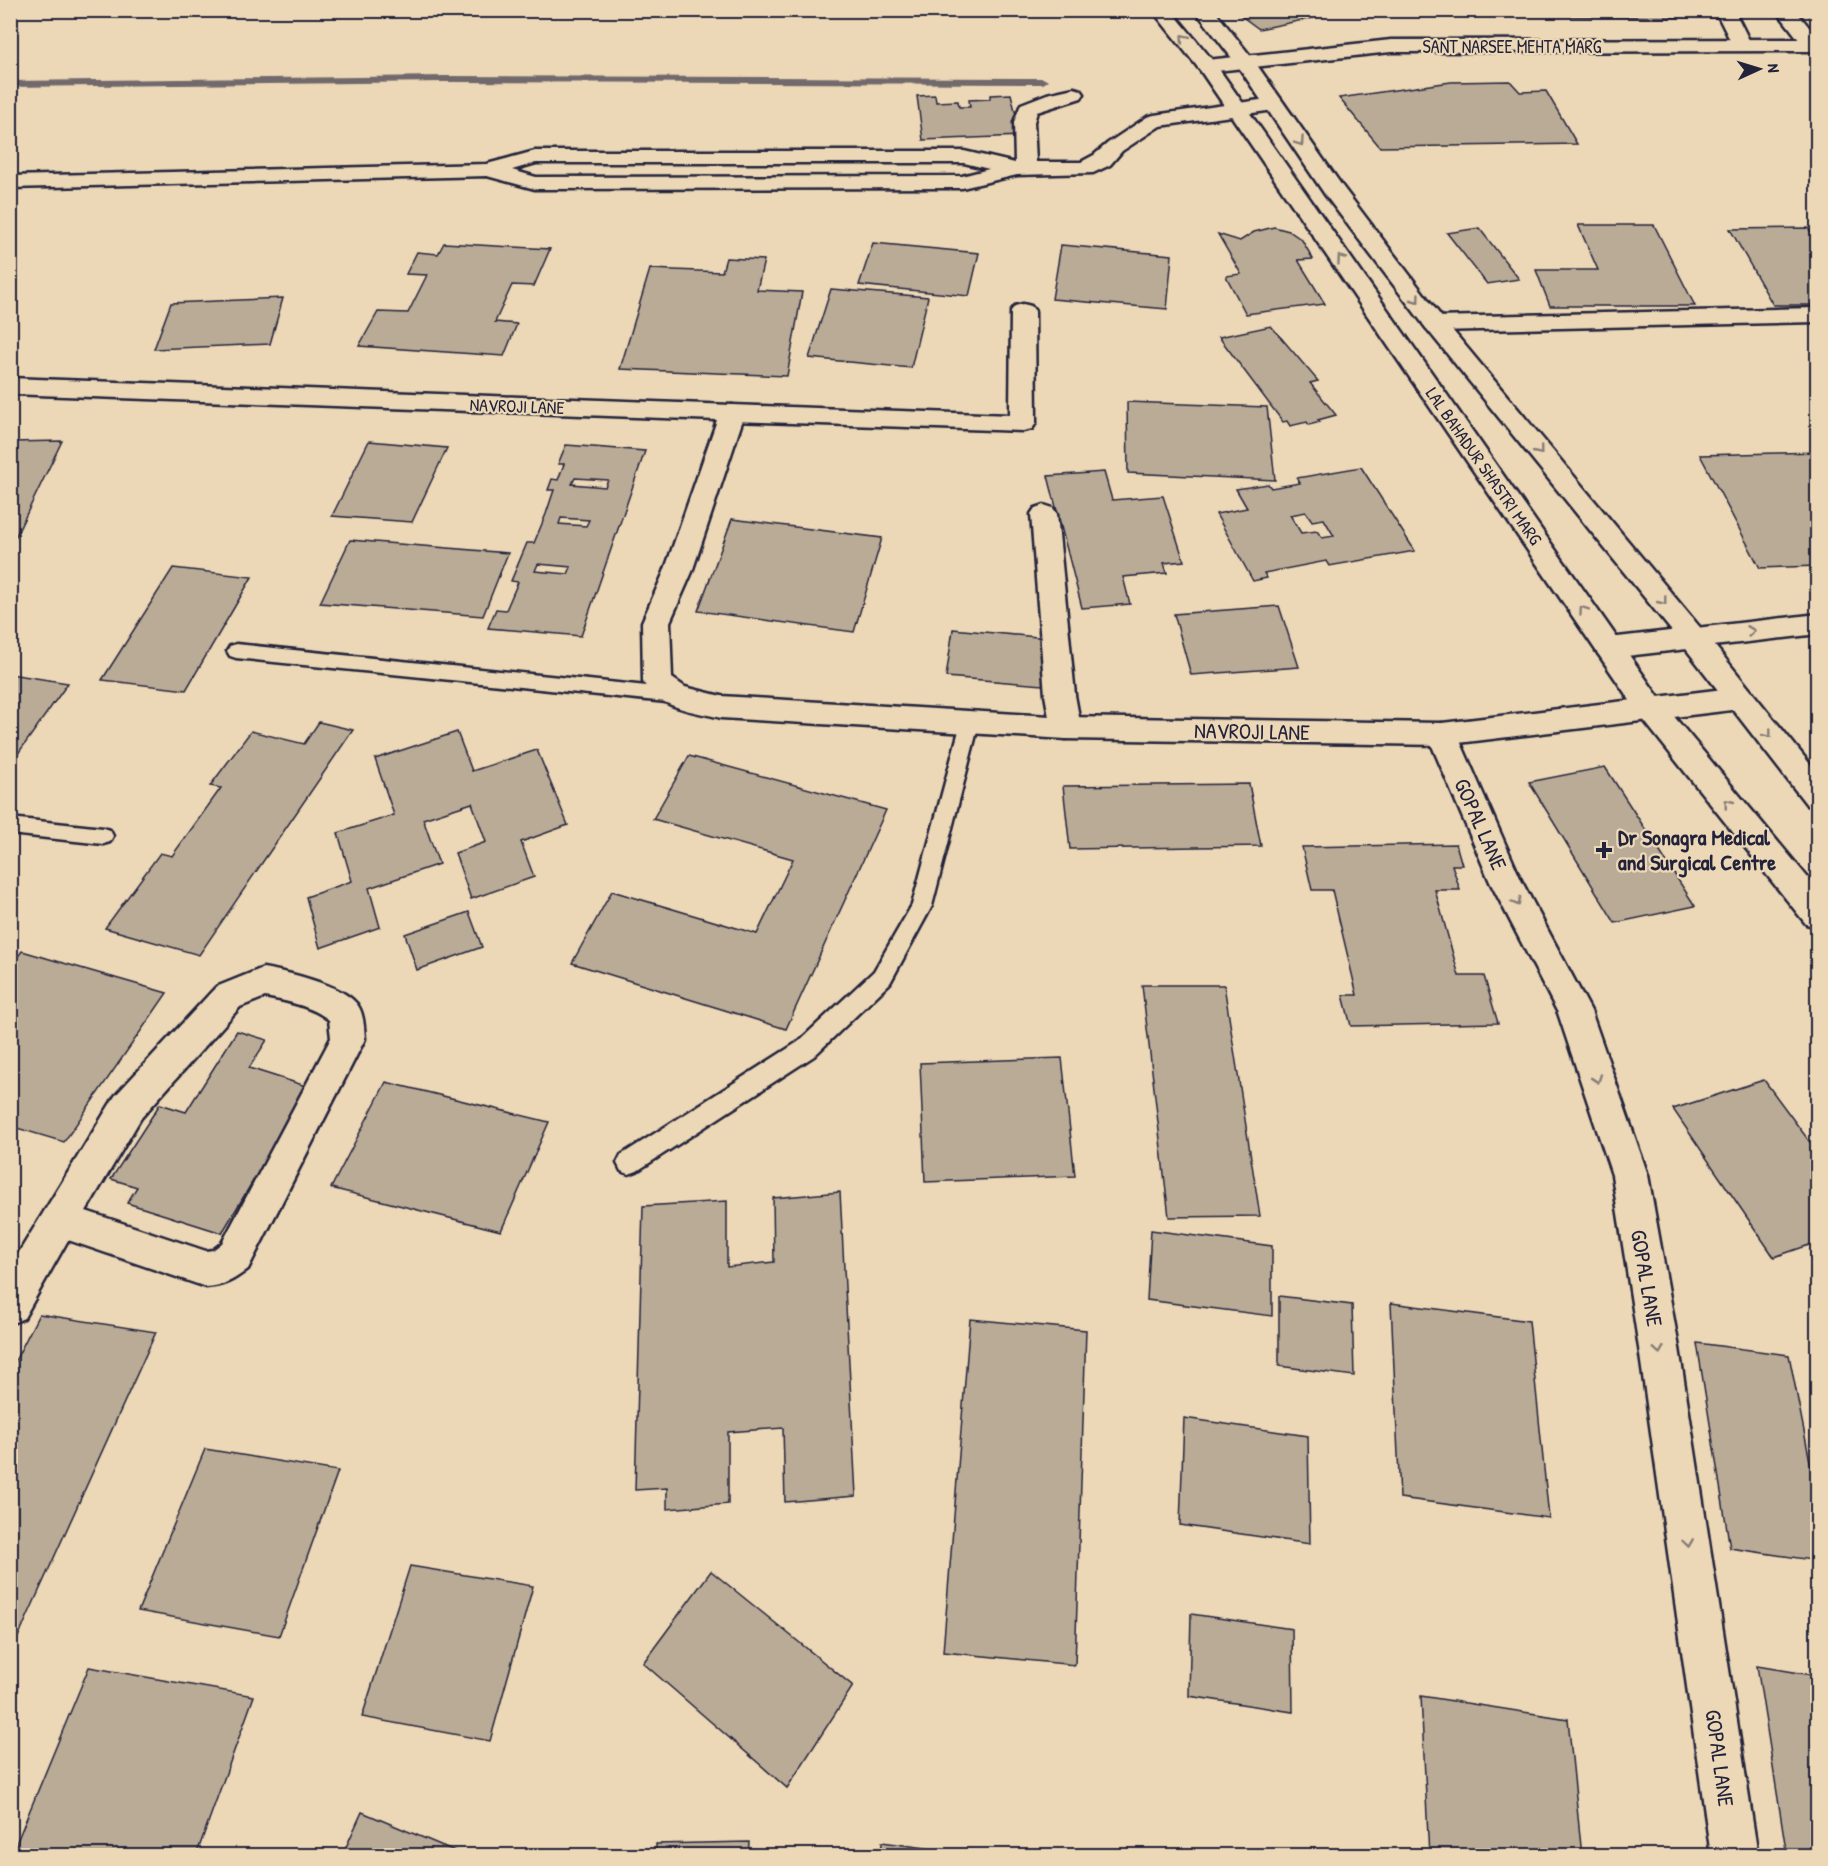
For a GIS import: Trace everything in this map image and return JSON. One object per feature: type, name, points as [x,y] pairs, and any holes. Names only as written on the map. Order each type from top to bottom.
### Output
[{"type":"street","name":"LAL BAHADUR SHASTRI MARG","points":[[1161,10],[1207,66],[1652,710],[1818,914]]},
{"type":"street","points":[[1204,10],[1245,62],[1334,191],[1435,324],[1693,638],[1818,797]]},
{"type":"street","points":[[1724,10],[1742,46]]},
{"type":"street","points":[[1785,10],[1815,45]]},
{"type":"street","name":"SANT NARSEE MEHTA MARG","points":[[1207,66],[1391,46],[1815,45]]},
{"type":"street","points":[[1020,169],[1024,122],[1028,108],[1054,98],[1074,94]]},
{"type":"street","points":[[488,170],[536,183],[962,182],[1020,169],[1085,168],[1102,160],[1115,147],[1154,120],[1274,104]]},
{"type":"street","points":[[10,182],[488,170],[535,157],[927,157],[964,158],[1020,169]]},
{"type":"street","points":[[783,183],[787,157]]},
{"type":"street","points":[[927,157],[928,182]]},
{"type":"street","name":"NAVROJI LANE","points":[[10,386],[1023,423],[1023,310]]},
{"type":"street","points":[[1435,324],[1818,315]]},
{"type":"street","points":[[676,696],[658,682],[656,622],[678,572],[732,413]]},
{"type":"street","points":[[1044,514],[1060,695],[1066,728]]},
{"type":"street","points":[[1609,648],[1818,624]]},
{"type":"street","name":"NAVROJI LANE","points":[[676,696],[732,708],[1066,728],[1442,734],[1740,698]]},
{"type":"street","name":"GOPAL LANE","points":[[1442,734],[1506,882],[1574,1011],[1630,1175],[1659,1348],[1735,1856]]},
{"type":"street","points":[[10,1305],[60,1220],[128,1107],[228,997],[262,982],[293,988],[335,1005],[345,1014],[348,1039],[235,1256],[220,1268],[206,1269],[60,1220]]},
{"type":"lane","points":[[237,651],[676,696]]},
{"type":"lane","points":[[629,1163],[806,1049],[882,977],[922,906],[970,723]]},
{"type":"lane","points":[[10,826],[103,836]]},
{"type":"building","points":[[1233,10],[1335,10],[1337,13],[1259,29]]},
{"type":"building","points":[[1401,10],[1719,10],[1724,18],[1402,14]]},
{"type":"building","points":[[1804,10],[1818,10],[1818,25]]},
{"type":"building","points":[[1510,81],[1520,92],[1546,91],[1577,144],[1380,147],[1339,98],[1451,82]]},
{"type":"building","points":[[1011,94],[1021,136],[923,140],[917,96],[935,95],[936,102],[958,101],[959,107],[970,107],[969,100],[990,99],[990,95]]},
{"type":"building","points":[[1578,225],[1654,225],[1695,306],[1550,306],[1536,270],[1598,270]]},
{"type":"building","points":[[1274,227],[1289,231],[1302,240],[1313,259],[1298,260],[1325,304],[1246,314],[1226,276],[1241,274],[1218,234],[1240,241],[1254,232]]},
{"type":"building","points":[[1479,228],[1519,279],[1487,284],[1447,233]]},
{"type":"building","points":[[1808,228],[1818,243],[1818,305],[1773,305],[1730,229]]},
{"type":"building","points":[[444,243],[550,249],[534,286],[512,285],[495,322],[517,324],[504,356],[359,346],[378,312],[408,313],[427,275],[406,274],[417,252],[438,254]]},
{"type":"building","points":[[873,243],[979,253],[969,296],[859,285]]},
{"type":"building","points":[[1061,245],[1172,255],[1167,309],[1052,299]]},
{"type":"building","points":[[726,258],[764,260],[757,290],[802,292],[787,376],[620,369],[650,269],[722,272]]},
{"type":"building","points":[[831,289],[928,297],[911,368],[809,358]]},
{"type":"building","points":[[283,298],[270,344],[154,349],[171,303]]},
{"type":"building","points":[[1271,326],[1318,381],[1310,383],[1336,415],[1309,425],[1307,422],[1290,426],[1287,421],[1283,422],[1219,337]]},
{"type":"building","points":[[1127,402],[1267,407],[1275,480],[1128,473]]},
{"type":"building","points":[[62,441],[10,548],[10,442]]},
{"type":"building","points":[[369,441],[447,448],[412,522],[332,516]]},
{"type":"building","points":[[566,445],[645,451],[581,636],[488,628],[496,609],[506,610],[518,582],[511,581],[527,543],[534,543],[546,514],[554,490],[548,490],[552,479],[558,480],[564,464],[558,464]],"holes":[[[575,478],[608,480],[605,487],[572,484]],[[561,518],[589,520],[586,526],[559,524]],[[538,564],[571,567],[568,574],[535,571]]]},
{"type":"building","points":[[1818,452],[1818,566],[1760,568],[1700,455]]},
{"type":"building","points":[[1361,467],[1415,551],[1329,566],[1326,561],[1264,573],[1267,578],[1253,581],[1216,514],[1247,508],[1236,489],[1268,484],[1271,488],[1300,483],[1297,478]],"holes":[[[1306,512],[1312,521],[1324,519],[1334,536],[1322,538],[1317,531],[1301,533],[1290,515]]]},
{"type":"building","points":[[1104,472],[1112,500],[1163,496],[1184,561],[1164,563],[1167,573],[1123,577],[1130,604],[1082,608],[1048,476]]},
{"type":"building","points":[[732,519],[882,538],[854,632],[698,611]]},
{"type":"building","points":[[350,540],[508,553],[483,616],[320,603]]},
{"type":"building","points":[[173,568],[252,577],[186,690],[102,680]]},
{"type":"building","points":[[1279,606],[1299,667],[1191,675],[1174,614]]},
{"type":"building","points":[[953,629],[1047,638],[1043,685],[946,677]]},
{"type":"building","points":[[10,674],[68,683],[10,765]]},
{"type":"building","points":[[319,722],[353,730],[199,955],[105,928],[160,853],[172,856],[221,788],[210,786],[251,731],[304,744]]},
{"type":"building","points":[[457,732],[472,771],[537,750],[568,825],[521,842],[534,877],[471,899],[455,853],[486,842],[472,803],[423,819],[439,864],[369,888],[380,927],[320,948],[306,897],[352,881],[338,833],[394,815],[375,759]]},
{"type":"building","points":[[689,756],[886,810],[786,1029],[572,963],[612,891],[757,934],[793,859],[653,819]]},
{"type":"building","points":[[1605,767],[1695,906],[1615,923],[1529,782]]},
{"type":"building","points":[[1249,784],[1261,846],[1070,849],[1063,786]]},
{"type":"building","points":[[1456,844],[1462,865],[1452,865],[1460,890],[1435,890],[1459,976],[1484,976],[1498,1023],[1351,1026],[1343,995],[1357,995],[1332,890],[1312,890],[1302,847]]},
{"type":"building","points":[[469,912],[482,947],[417,970],[405,934]]},
{"type":"building","points":[[22,951],[167,993],[64,1142],[10,1126],[10,967]]},
{"type":"building","points":[[1142,985],[1224,985],[1260,1216],[1169,1217]]},
{"type":"building","points":[[237,1031],[267,1040],[249,1068],[309,1087],[222,1233],[127,1203],[137,1187],[111,1179],[160,1104],[186,1112]]},
{"type":"building","points":[[1062,1058],[1075,1176],[925,1182],[920,1063]]},
{"type":"building","points":[[1764,1080],[1818,1153],[1818,1242],[1774,1257],[1673,1109]]},
{"type":"building","points":[[386,1082],[549,1122],[501,1231],[331,1188]]},
{"type":"building","points":[[840,1192],[856,1496],[785,1502],[783,1428],[728,1432],[728,1504],[667,1509],[667,1488],[635,1490],[643,1206],[727,1201],[727,1267],[774,1262],[773,1198]]},
{"type":"building","points":[[1151,1230],[1272,1246],[1272,1316],[1147,1300]]},
{"type":"building","points":[[1279,1296],[1352,1305],[1354,1376],[1279,1366]]},
{"type":"building","points":[[1391,1303],[1529,1321],[1549,1518],[1400,1498]]},
{"type":"building","points":[[39,1314],[156,1332],[10,1655],[10,1371]]},
{"type":"building","points":[[970,1319],[1086,1330],[1075,1665],[943,1652]]},
{"type":"building","points":[[1697,1343],[1789,1355],[1818,1502],[1818,1561],[1730,1548]]},
{"type":"building","points":[[1184,1418],[1308,1436],[1310,1544],[1180,1525]]},
{"type":"building","points":[[205,1449],[338,1471],[279,1636],[138,1611]]},
{"type":"building","points":[[410,1566],[533,1586],[490,1741],[362,1717]]},
{"type":"building","points":[[711,1571],[853,1686],[787,1788],[643,1663]]},
{"type":"building","points":[[1191,1614],[1292,1629],[1293,1712],[1189,1696]]},
{"type":"building","points":[[1757,1666],[1818,1676],[1818,1856],[1787,1856]]},
{"type":"building","points":[[89,1667],[254,1696],[196,1856],[11,1856]]},
{"type":"building","points":[[1421,1696],[1568,1719],[1582,1856],[1429,1856]]},
{"type":"building","points":[[362,1812],[462,1854],[462,1856],[342,1856]]},
{"type":"building","points":[[749,1842],[748,1856],[656,1856],[656,1844]]},
{"type":"building","points":[[882,1842],[954,1852],[953,1856],[881,1856]]},
{"type":"waterway","points":[[10,84],[446,79],[1043,81]]},
{"type":"place","name":"Dr Sonagra Medical and Surgical Centre","points":[[1604,850]]}]
